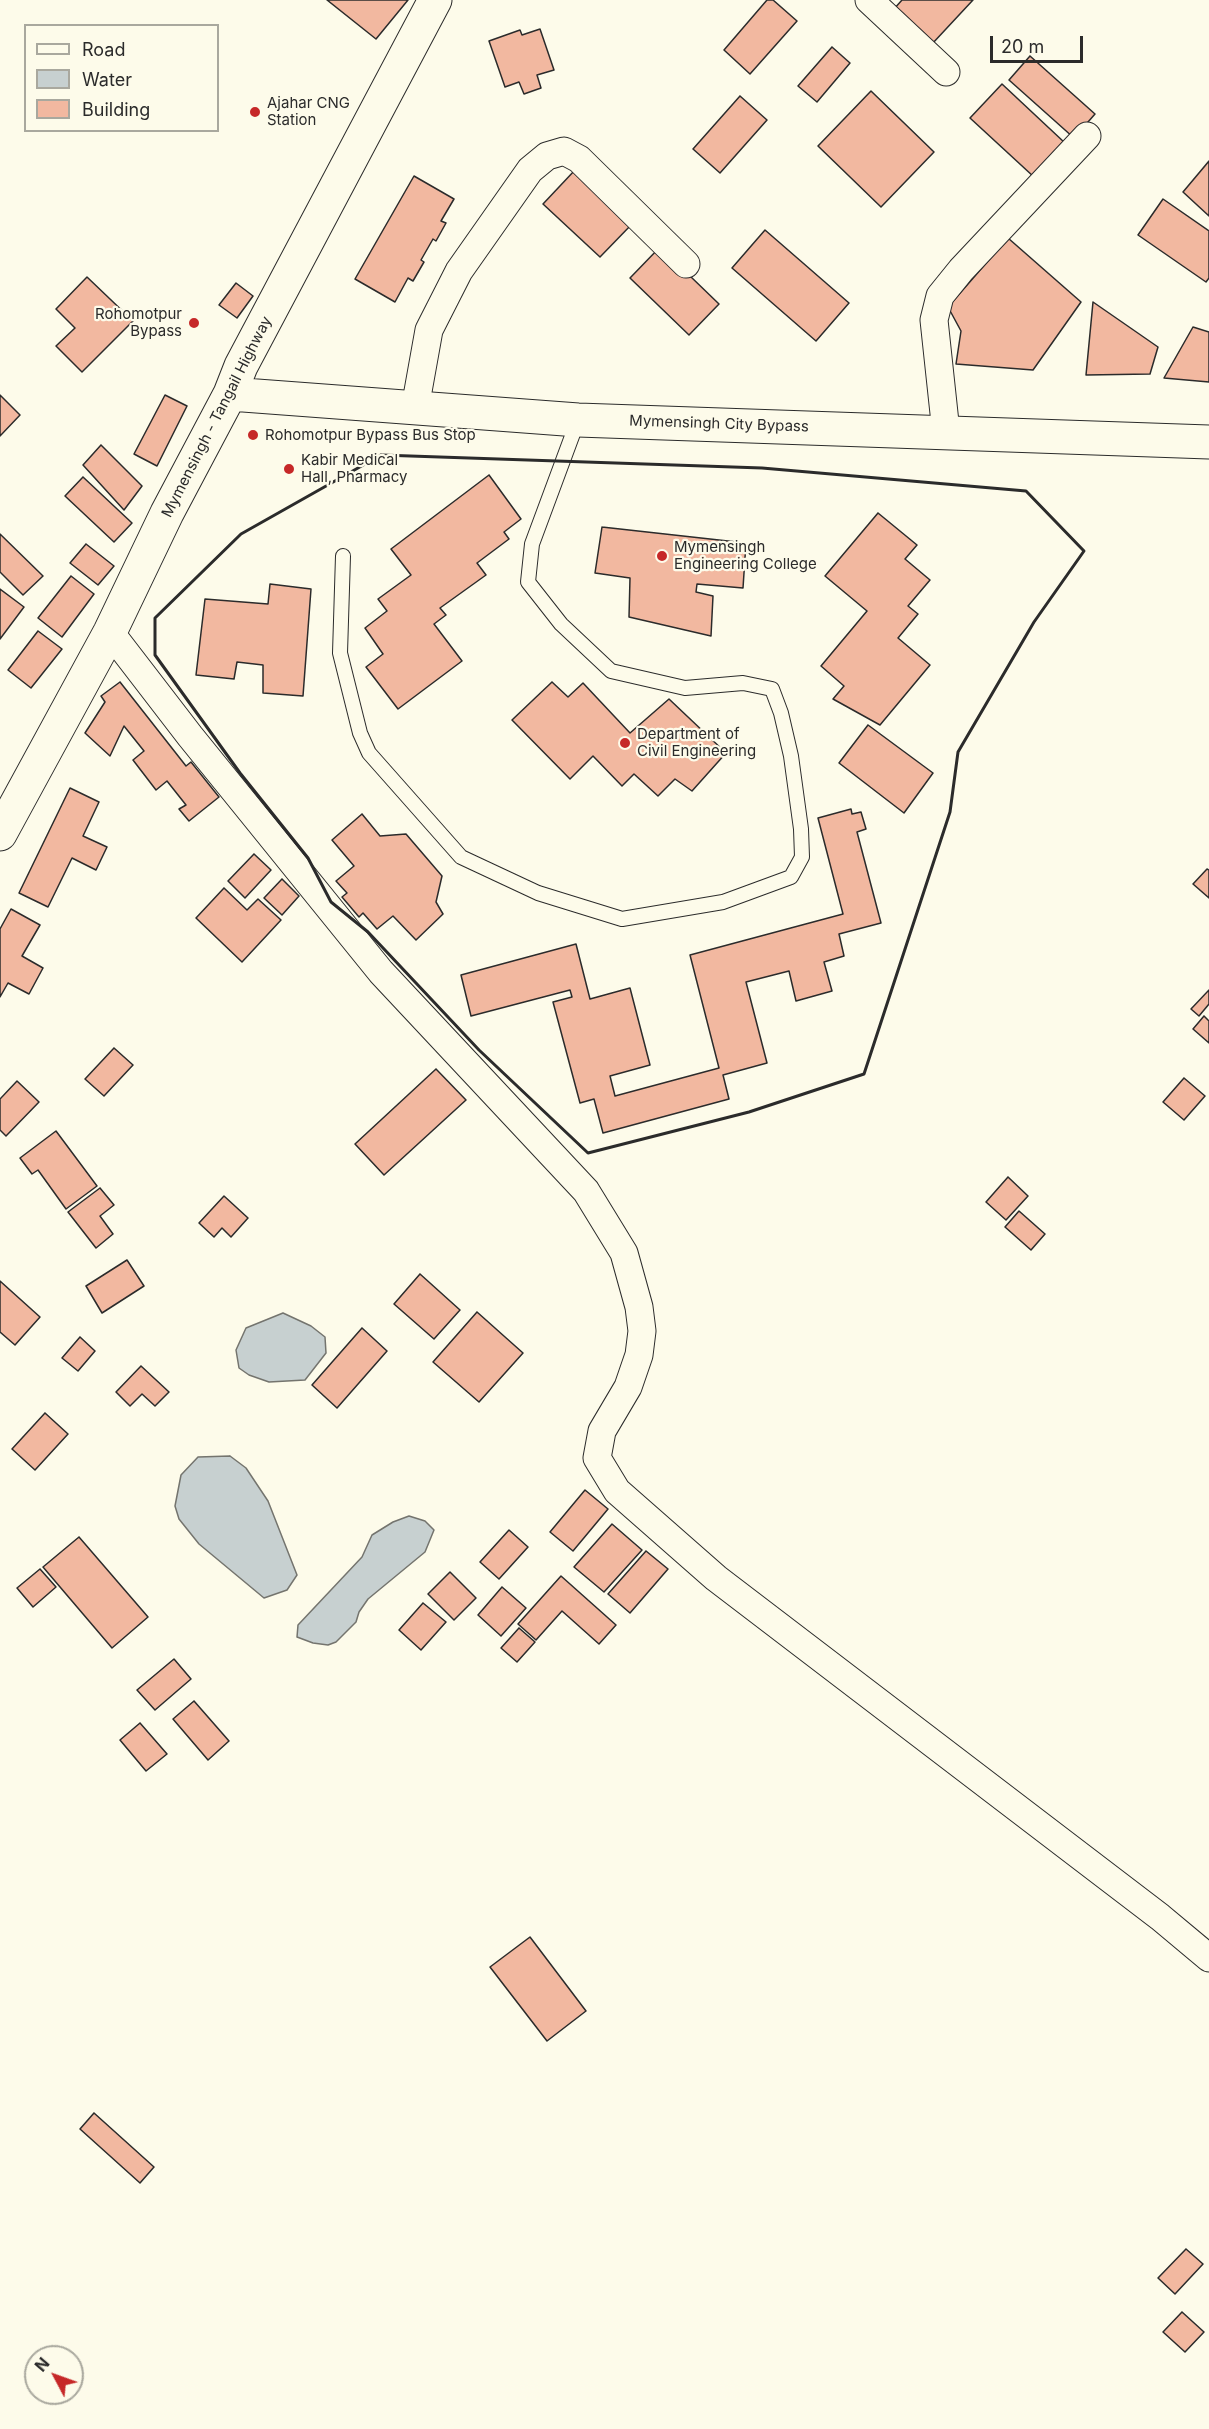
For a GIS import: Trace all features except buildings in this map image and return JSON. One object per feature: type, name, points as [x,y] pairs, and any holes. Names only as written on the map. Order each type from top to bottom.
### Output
[{"type":"highway","name":"Mymensingh - Tangail Highway","points":[[0,834],[110,632],[167,513],[230,394],[247,355],[435,0]]},
{"type":"highway","name":"Mymensingh City Bypass","points":[[230,394],[578,420],[1209,442]]},
{"type":"street","points":[[869,0],[946,72]]},
{"type":"street","points":[[946,432],[934,320],[940,296],[961,270],[1087,136]]},
{"type":"street","points":[[415,408],[429,330],[459,271],[530,170],[547,156],[564,151],[579,159],[686,264]]},
{"type":"street","points":[[110,632],[190,736],[381,972],[586,1191],[624,1253],[639,1307],[642,1331],[639,1355],[628,1387],[602,1431],[597,1458],[617,1491],[716,1578],[1160,1917],[1209,1958]]},
{"type":"lane","points":[[342,556],[340,653],[360,733],[369,753],[461,857],[538,893],[622,919],[723,902],[791,877],[802,857],[801,829],[791,756],[781,713],[772,689],[743,683],[685,688],[611,671],[561,624],[528,582],[532,544],[578,420]]},
{"type":"water","points":[[283,1313],[311,1326],[325,1337],[326,1353],[305,1380],[269,1382],[249,1375],[239,1368],[236,1350],[246,1328]]},
{"type":"water","points":[[230,1456],[246,1468],[268,1501],[297,1575],[287,1590],[264,1598],[199,1544],[179,1519],[175,1506],[181,1475],[198,1457]]},
{"type":"water","points":[[409,1516],[425,1521],[434,1530],[425,1552],[368,1599],[359,1612],[356,1622],[336,1642],[328,1645],[313,1643],[297,1637],[298,1625],[362,1557],[372,1535],[393,1522]]},
{"type":"wall","points":[[381,455],[762,468],[1026,491],[1084,551],[1034,622],[958,752],[950,812],[864,1074],[749,1112],[588,1153],[479,1050],[368,932],[331,902],[308,858],[240,773],[155,655],[155,618],[241,534],[381,455]]},
{"type":"place","name":"Ajahar CNG Station","points":[[255,112]]},
{"type":"place","name":"Rohomotpur Bypass","points":[[194,323]]},
{"type":"place","name":"Rohomotpur Bypass Bus Stop","points":[[253,435]]},
{"type":"place","name":"Kabir Medical Hall, Pharmacy","points":[[289,469]]},
{"type":"place","name":"Mymensingh Engineering College","points":[[662,556]]},
{"type":"place","name":"Department of Civil Engineering","points":[[625,743]]}]
